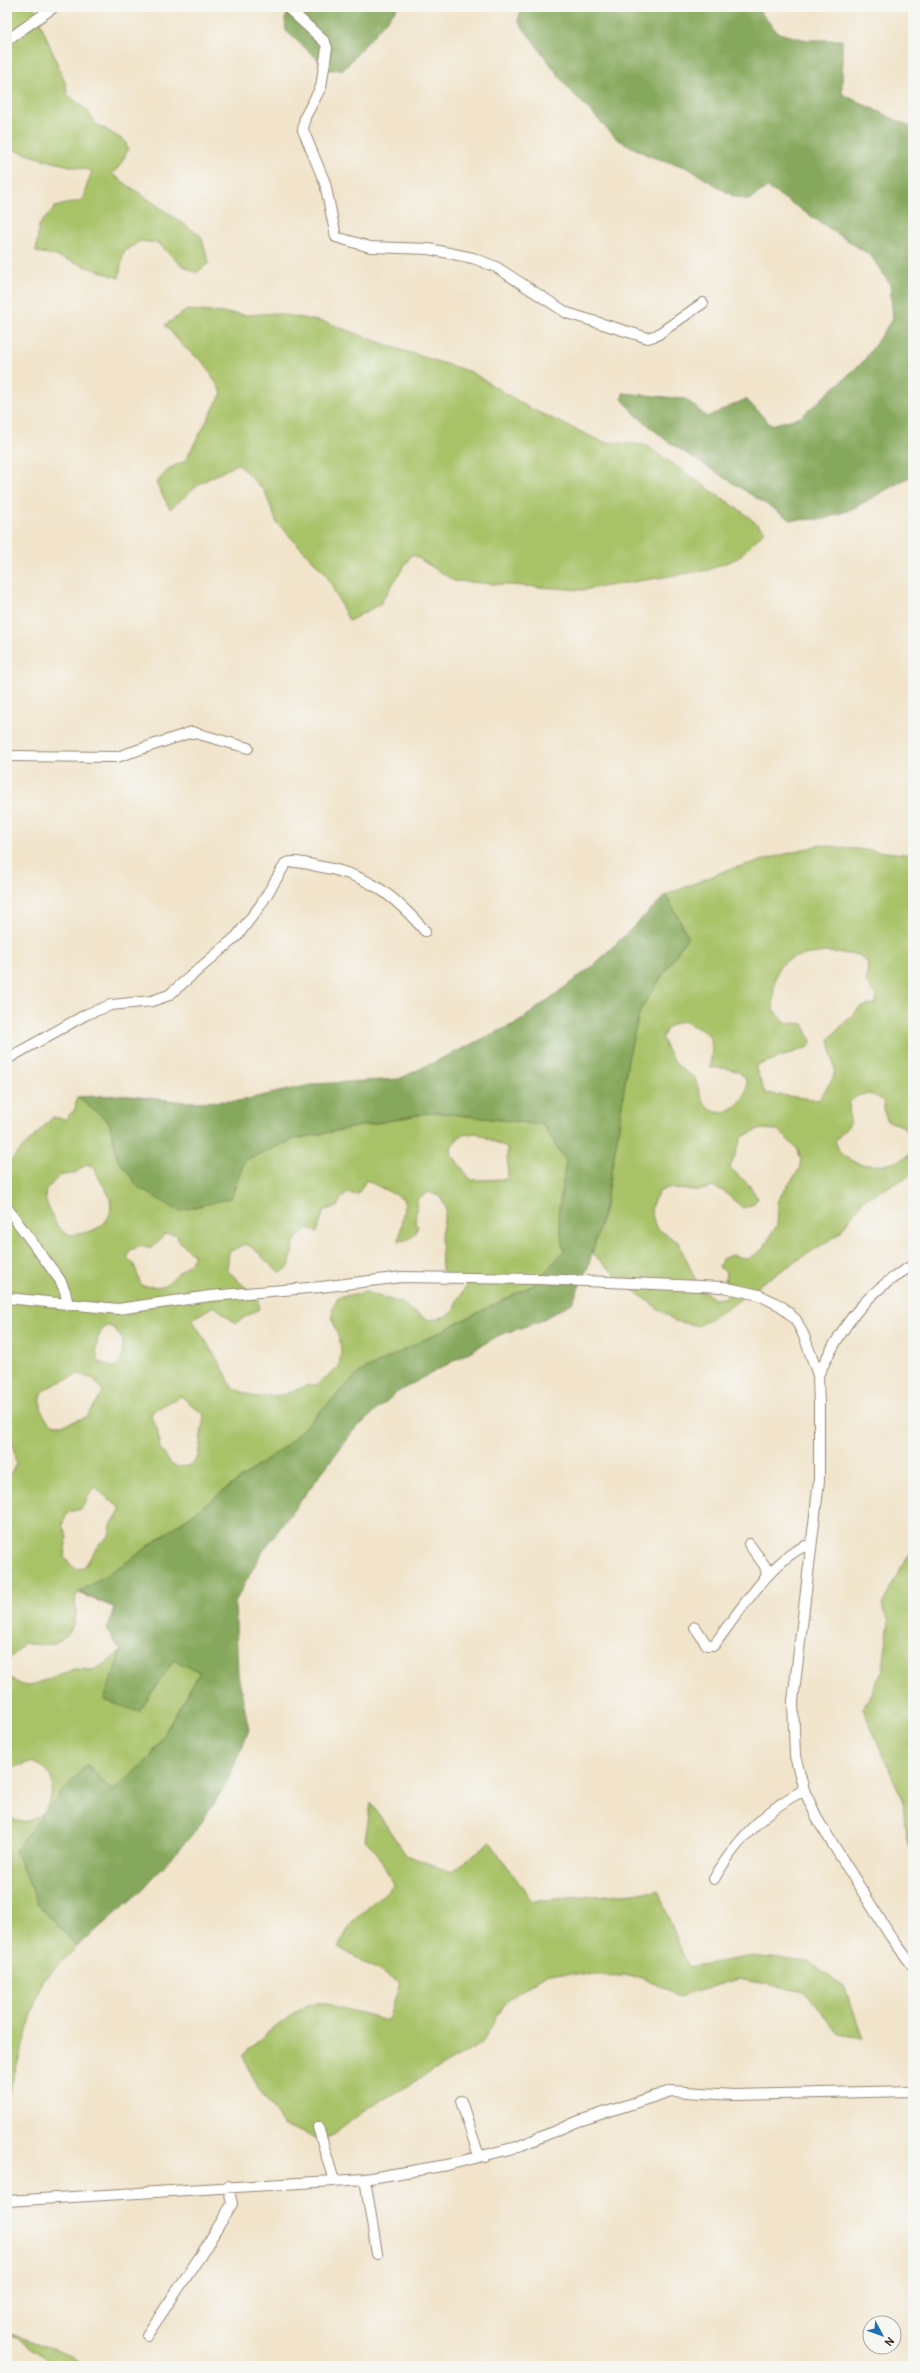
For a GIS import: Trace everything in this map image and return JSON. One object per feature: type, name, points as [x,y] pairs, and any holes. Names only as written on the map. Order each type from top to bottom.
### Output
[{"type":"street","points":[[7,40],[54,7]]},
{"type":"street","points":[[286,7],[325,42],[327,48],[322,87],[305,118],[303,130],[325,183],[334,233],[339,240],[370,247],[429,249],[473,258],[496,267],[567,314],[648,338],[657,335],[703,302]]},
{"type":"street","points":[[7,756],[116,757],[192,732],[198,732],[248,748]]},
{"type":"street","points":[[7,1059],[87,1014],[111,1005],[152,1001],[169,995],[237,936],[260,906],[286,863],[291,862],[338,869],[356,875],[392,897],[425,931]]},
{"type":"street","points":[[7,1208],[60,1280],[65,1291],[68,1305]]},
{"type":"street","points":[[818,1375],[834,1342],[851,1317],[881,1286],[913,1265]]},
{"type":"street","points":[[7,1298],[118,1309],[210,1296],[322,1287],[394,1277],[539,1279],[723,1287],[759,1295],[790,1312],[800,1327],[818,1375],[819,1481],[799,1643],[792,1724],[795,1756],[804,1790],[814,1814],[835,1850],[891,1937],[913,1966]]},
{"type":"street","points":[[749,1544],[765,1566],[767,1576]]},
{"type":"street","points":[[695,1628],[707,1645],[714,1645],[767,1576],[799,1547],[811,1544]]},
{"type":"street","points":[[714,1879],[723,1863],[754,1825],[790,1797],[804,1790]]},
{"type":"street","points":[[7,2201],[228,2186],[366,2179],[413,2172],[485,2156],[547,2136],[579,2121],[671,2091],[733,2095],[913,2091]]},
{"type":"street","points":[[461,2101],[478,2153],[485,2156]]},
{"type":"street","points":[[318,2127],[334,2181]]},
{"type":"street","points":[[366,2179],[377,2254]]},
{"type":"street","points":[[148,2335],[202,2255],[232,2204],[228,2186]]},
{"type":"green space","points":[[7,7],[34,7],[66,85],[67,94],[88,111],[95,123],[125,141],[128,150],[119,167],[112,174],[201,236],[209,263],[196,273],[180,264],[158,243],[140,241],[123,253],[119,278],[53,255],[36,252],[39,225],[55,207],[82,200],[92,171],[53,162],[7,148]]},
{"type":"green space","points":[[294,7],[398,7],[344,69],[330,70],[286,31],[285,18]]},
{"type":"green space","points":[[522,7],[756,7],[778,33],[807,40],[842,40],[842,94],[913,128],[913,475],[850,510],[824,519],[791,520],[667,441],[635,414],[622,399],[623,393],[686,399],[707,417],[746,399],[771,425],[801,417],[863,362],[893,318],[890,284],[871,256],[767,187],[749,200],[733,196],[686,167],[649,156],[617,139],[569,89],[518,21]]},
{"type":"green space","points":[[187,310],[249,315],[275,313],[328,323],[392,347],[471,372],[529,408],[603,442],[645,445],[744,513],[765,531],[738,558],[708,570],[582,590],[454,581],[412,554],[380,604],[349,621],[326,574],[277,523],[265,492],[238,464],[202,482],[170,509],[156,483],[170,468],[185,461],[222,393],[205,364],[184,347],[165,325]]},
{"type":"green space","points":[[819,845],[913,855],[913,1134],[904,1127],[886,1120],[883,1101],[870,1094],[865,1094],[853,1099],[849,1103],[850,1124],[835,1141],[839,1151],[847,1158],[866,1165],[887,1164],[906,1157],[913,1151],[913,1174],[863,1200],[839,1234],[760,1284],[734,1304],[698,1326],[675,1321],[625,1284],[592,1253],[604,1211],[618,1133],[628,1059],[640,1010],[688,936],[666,895],[727,870]],"holes":[[[826,952],[859,955],[868,963],[866,982],[877,996],[876,1003],[859,1008],[829,1039],[835,1071],[833,1078],[819,1100],[765,1093],[755,1066],[809,1047],[811,1041],[803,1024],[784,1022],[777,1012],[773,1011],[777,972],[781,965],[788,960],[809,954]],[[683,1021],[701,1030],[710,1037],[712,1048],[710,1068],[732,1070],[744,1076],[747,1086],[744,1096],[736,1106],[726,1111],[715,1111],[705,1104],[700,1095],[695,1078],[678,1066],[671,1057],[662,1038],[672,1024]],[[759,1129],[778,1130],[798,1150],[801,1160],[799,1170],[779,1198],[777,1225],[763,1249],[748,1259],[731,1255],[722,1259],[719,1267],[726,1272],[725,1280],[731,1292],[724,1298],[715,1299],[700,1289],[678,1242],[656,1228],[651,1211],[653,1202],[659,1192],[667,1188],[696,1191],[714,1187],[723,1191],[743,1208],[752,1205],[758,1199],[750,1186],[730,1168],[742,1137]]]},
{"type":"green space","points":[[666,895],[688,936],[640,1010],[628,1059],[618,1133],[604,1211],[588,1267],[572,1303],[538,1322],[500,1335],[396,1393],[353,1431],[262,1552],[235,1602],[238,1675],[249,1730],[227,1782],[198,1828],[142,1890],[77,1947],[38,1904],[15,1851],[43,1814],[87,1764],[112,1791],[150,1758],[200,1672],[174,1660],[139,1712],[104,1700],[121,1651],[107,1631],[114,1607],[79,1592],[130,1560],[285,1446],[360,1372],[535,1284],[564,1251],[558,1215],[566,1161],[543,1125],[433,1112],[295,1139],[245,1160],[231,1198],[179,1211],[139,1188],[118,1160],[109,1122],[77,1097],[121,1095],[186,1102],[238,1101],[315,1084],[399,1079],[520,1021],[594,965]]},
{"type":"green space","points":[[77,1097],[109,1122],[118,1160],[231,1198],[245,1160],[295,1139],[433,1112],[543,1125],[566,1161],[558,1215],[564,1251],[535,1284],[360,1372],[285,1446],[130,1560],[79,1592],[114,1607],[77,1593],[75,1601],[76,1614],[74,1624],[65,1636],[57,1642],[49,1645],[24,1643],[7,1662],[7,1479],[16,1464],[7,1405],[7,1164],[53,1117],[66,1119],[75,1109]],"holes":[[[477,1133],[507,1148],[508,1179],[471,1180],[452,1155],[451,1147],[461,1135]],[[87,1164],[93,1167],[108,1193],[111,1209],[109,1216],[100,1227],[83,1233],[71,1235],[60,1229],[48,1207],[45,1196],[46,1190],[59,1176],[75,1173]],[[366,1180],[405,1200],[399,1241],[407,1240],[412,1237],[417,1230],[418,1226],[415,1224],[417,1199],[429,1192],[441,1197],[446,1209],[441,1236],[442,1271],[468,1284],[457,1300],[455,1309],[447,1316],[430,1320],[422,1317],[401,1303],[366,1292],[338,1297],[334,1304],[332,1317],[341,1348],[339,1367],[317,1385],[308,1385],[283,1395],[256,1397],[232,1388],[225,1372],[192,1319],[214,1306],[235,1323],[259,1309],[259,1300],[227,1270],[229,1252],[245,1244],[255,1250],[281,1273],[289,1267],[295,1240],[308,1228],[317,1232],[324,1210],[337,1207],[341,1198],[348,1193],[357,1195]],[[165,1234],[175,1234],[178,1237],[177,1239],[194,1255],[191,1263],[183,1268],[165,1285],[151,1287],[141,1285],[134,1264],[127,1258],[130,1250],[143,1246],[152,1248]],[[106,1326],[113,1327],[123,1340],[122,1357],[118,1365],[112,1367],[98,1361],[97,1342],[100,1333]],[[78,1374],[94,1379],[103,1392],[87,1417],[62,1425],[56,1425],[51,1423],[42,1411],[41,1397],[43,1392],[49,1387]],[[181,1396],[204,1415],[198,1457],[189,1466],[177,1467],[171,1464],[160,1448],[157,1428],[151,1417],[153,1411]],[[94,1487],[121,1509],[111,1525],[109,1536],[99,1544],[85,1566],[79,1569],[73,1567],[64,1557],[67,1537],[62,1525],[68,1512],[81,1509]]]},
{"type":"green space","points":[[913,1551],[913,1852],[906,1840],[903,1801],[863,1709],[883,1669],[889,1621],[882,1605],[903,1563]]},
{"type":"green space","points":[[121,1651],[174,1660],[200,1672],[150,1758],[112,1791],[87,1765],[43,1814],[15,1851],[38,1904],[77,1947],[42,1980],[7,2100],[7,1815],[18,1821],[28,1821],[38,1816],[45,1808],[50,1798],[52,1787],[50,1776],[44,1768],[32,1762],[12,1768],[7,1774],[7,1673],[17,1682],[30,1686],[74,1669],[93,1670],[105,1664]]},
{"type":"green space","points":[[371,1803],[406,1855],[451,1872],[490,1842],[532,1901],[658,1891],[688,1967],[752,1956],[809,1962],[844,1986],[863,2038],[838,2034],[804,1991],[738,1979],[679,1997],[642,1977],[548,1973],[507,2000],[481,2044],[370,2107],[323,2141],[283,2125],[253,2080],[243,2056],[264,2035],[305,2006],[318,2002],[388,2020],[400,1983],[338,1947],[353,1921],[394,1885],[376,1851],[365,1840]]},
{"type":"green space","points":[[7,2332],[71,2356],[86,2366],[55,2366],[20,2339],[7,2335]]}]
